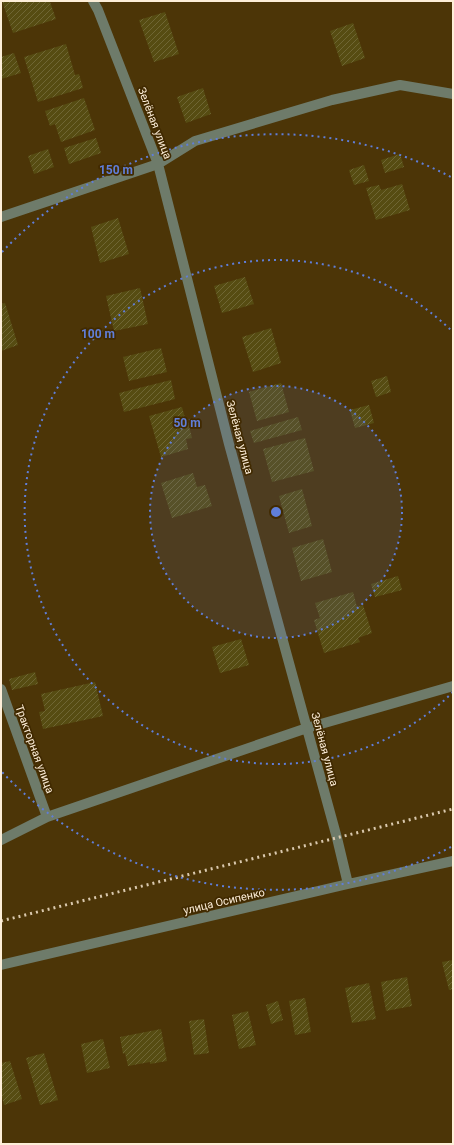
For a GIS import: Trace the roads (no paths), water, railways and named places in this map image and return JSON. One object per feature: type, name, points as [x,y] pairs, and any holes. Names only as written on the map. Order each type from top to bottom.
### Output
[{"type":"street","name":"Зелёная улица","points":[[93,1],[98,10],[158,164],[229,444],[337,838],[348,884]]},
{"type":"street","points":[[1,217],[158,164],[195,141],[332,100],[400,85],[453,94]]},
{"type":"street","points":[[1,840],[47,817],[307,728],[453,686]]},
{"type":"street","name":"Тракторная улица","points":[[1,689],[47,817]]},
{"type":"street","name":"улица Осипенко","points":[[1,965],[453,861]]},
{"type":"railway","points":[[1,921],[453,809]]}]
